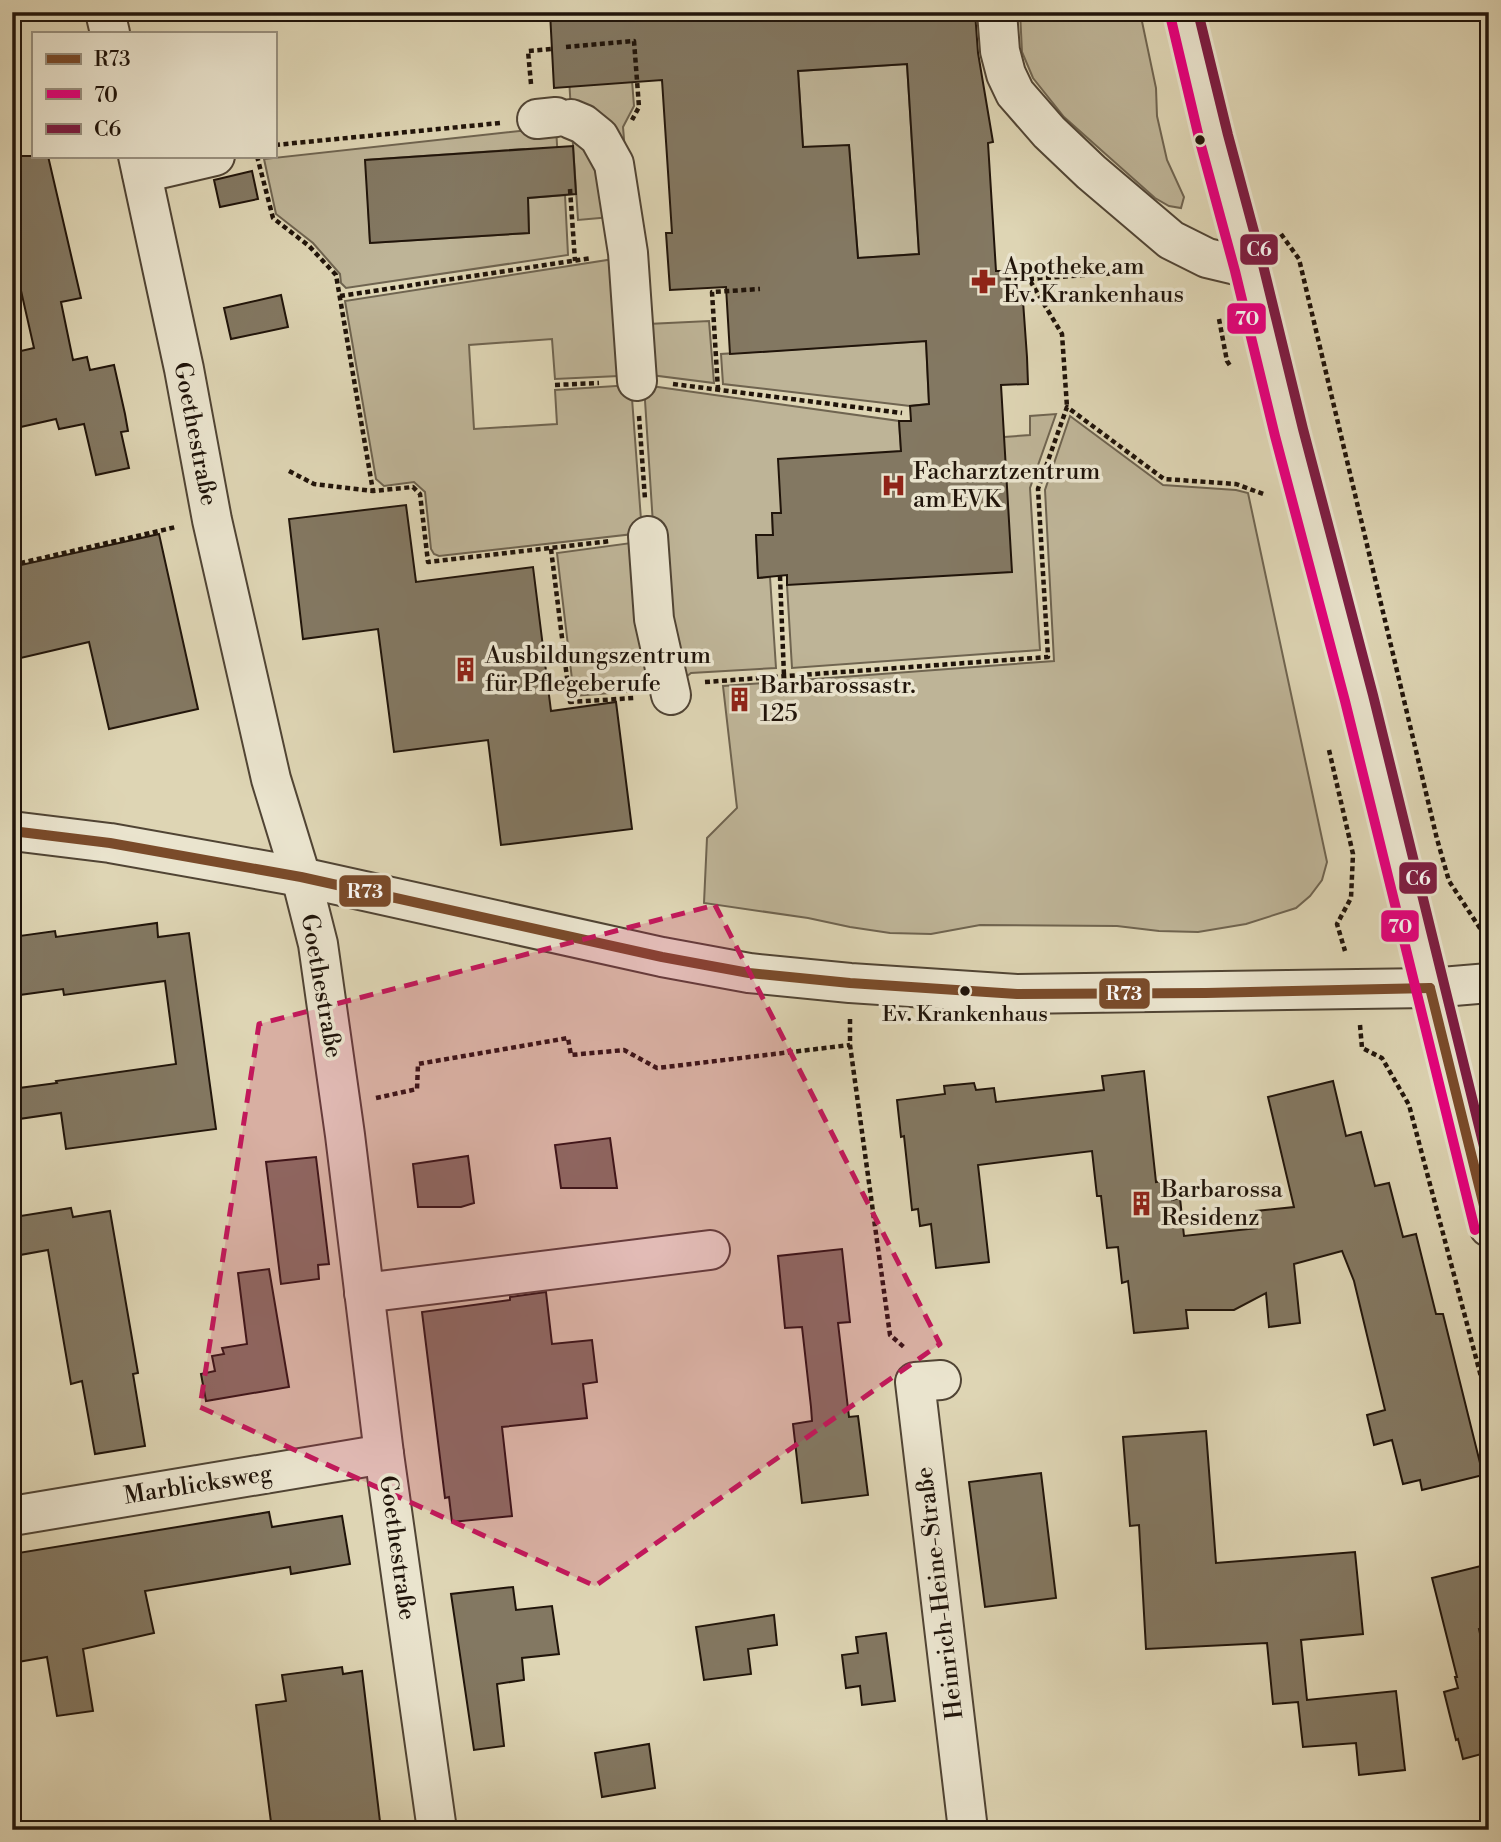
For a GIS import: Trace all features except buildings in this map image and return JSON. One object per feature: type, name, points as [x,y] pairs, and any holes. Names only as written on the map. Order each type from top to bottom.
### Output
[{"type":"street","points":[[105,12],[110,32]]},
{"type":"street","points":[[997,12],[1000,51],[1015,93],[1049,132],[1091,172],[1160,255],[1207,258],[1250,268]]},
{"type":"street","points":[[1184,12],[1359,698],[1489,1227]]},
{"type":"street","points":[[549,119],[583,124],[599,137],[614,164],[628,253],[654,382]]},
{"type":"street","points":[[140,164],[196,158]]},
{"type":"street","name":"Goethestraße","points":[[140,164],[184,369],[212,520],[271,779],[318,944],[384,1454],[437,1830]]},
{"type":"street","points":[[648,536],[654,619],[671,695]]},
{"type":"street","points":[[12,831],[110,843],[301,877],[662,957],[749,973],[1017,994],[1430,988],[1489,983]]},
{"type":"street","points":[[364,1293],[710,1250]]},
{"type":"street","name":"Heinrich-Heine-Straße","points":[[941,1380],[915,1382],[968,1830]]},
{"type":"street","name":"Marblicksweg","points":[[12,1516],[384,1454]]},
{"type":"path","points":[[566,47],[634,41]]},
{"type":"path","points":[[549,119],[532,96],[528,51],[552,49]]},
{"type":"path","points":[[276,145],[549,119]]},
{"type":"path","points":[[257,158],[272,218],[309,246],[336,275],[373,491]]},
{"type":"path","points":[[570,189],[575,261]]},
{"type":"path","points":[[340,296],[628,253]]},
{"type":"path","points":[[1006,281],[1160,255]]},
{"type":"path","points":[[1299,259],[1437,839],[1449,881],[1487,939],[1489,947]]},
{"type":"path","points":[[551,549],[570,702],[671,695],[685,683],[1048,657],[1038,489],[1066,407],[1062,334],[1029,279]]},
{"type":"path","points":[[718,390],[712,292],[760,289]]},
{"type":"path","points":[[289,471],[314,484],[373,491],[413,487],[421,494],[428,562],[648,536],[654,382],[902,413]]},
{"type":"path","points":[[1066,407],[1164,479],[1236,484],[1271,497]]},
{"type":"path","points":[[12,565],[212,520]]},
{"type":"path","points":[[780,576],[784,676]]},
{"type":"path","points":[[1337,924],[1357,989],[1362,1048],[1382,1058],[1409,1105],[1489,1407]]},
{"type":"path","points":[[850,983],[850,1045],[890,1335],[941,1380]]},
{"type":"path","points":[[341,1106],[417,1089],[418,1064],[568,1038],[572,1055],[624,1049],[657,1068],[850,1045]]},
{"type":"highlighted area","points":[[715,905],[940,1344],[595,1586],[200,1407],[259,1024]]},
{"type":"shaded area","points":[[1020,12],[1140,12],[1156,88],[1157,116],[1167,160],[1184,197],[1181,208],[1169,206],[1155,198],[1064,117],[1033,78],[1022,52]]},
{"type":"shaded area","points":[[630,55],[634,106],[623,127],[627,175],[571,111],[568,61]]},
{"type":"shaded area","points":[[907,64],[919,254],[858,258],[849,146],[803,147],[798,71]]},
{"type":"shaded area","points":[[556,127],[559,179],[524,149],[366,160],[370,243],[529,233],[528,198],[565,195],[568,255],[346,288],[341,283],[340,274],[313,243],[276,214],[264,159]]},
{"type":"shaded area","points":[[572,130],[593,144],[611,217],[578,220]]},
{"type":"shaded area","points":[[633,256],[640,375],[555,379],[552,339],[469,345],[474,429],[557,424],[555,390],[631,385],[642,533],[439,556],[434,554],[431,549],[425,492],[414,482],[384,486],[376,479],[345,301]]},
{"type":"shaded area","points":[[709,321],[714,383],[651,375],[648,324]]},
{"type":"shaded area","points":[[926,341],[929,404],[910,406],[723,384],[721,354]]},
{"type":"shaded area","points":[[644,385],[899,421],[901,451],[781,513],[772,514],[773,535],[756,536],[758,578],[770,577],[776,668],[691,673],[672,688],[574,696],[557,553],[654,540]]},
{"type":"shaded area","points":[[1056,414],[1030,488],[1040,650],[792,668],[787,585],[1004,437],[1030,435],[1030,416]]},
{"type":"shaded area","points":[[1070,416],[1163,485],[1248,493],[1327,862],[1322,880],[1310,896],[1296,908],[1246,924],[1198,932],[1117,926],[980,925],[931,934],[890,933],[704,903],[707,838],[737,808],[723,686],[1054,661],[1045,490]]},
{"type":"transit line","name":"C6","points":[[1198,12],[1373,695],[1489,1167]]},
{"type":"transit line","name":"70","points":[[1170,15],[1200,142],[1345,701],[1475,1230]]},
{"type":"transit line","name":"R73","points":[[12,831],[110,843],[301,877],[662,957],[749,973],[1017,994],[1430,988]]},
{"type":"transit line","name":"R73","points":[[1430,988],[1489,1226]]},
{"type":"place","name":"Apotheke am Ev. Krankenhaus","points":[[983,281]]},
{"type":"place","name":"Facharztzentrum am EVK","points":[[893,486]]},
{"type":"place","name":"Ausbildungszentrum für Pflegeberufe","points":[[465,670]]},
{"type":"place","name":"Barbarossastr. 125","points":[[740,700]]},
{"type":"place","name":"Ev. Krankenhaus","points":[[965,991]]},
{"type":"place","name":"Barbarossa Residenz","points":[[1141,1204]]}]
